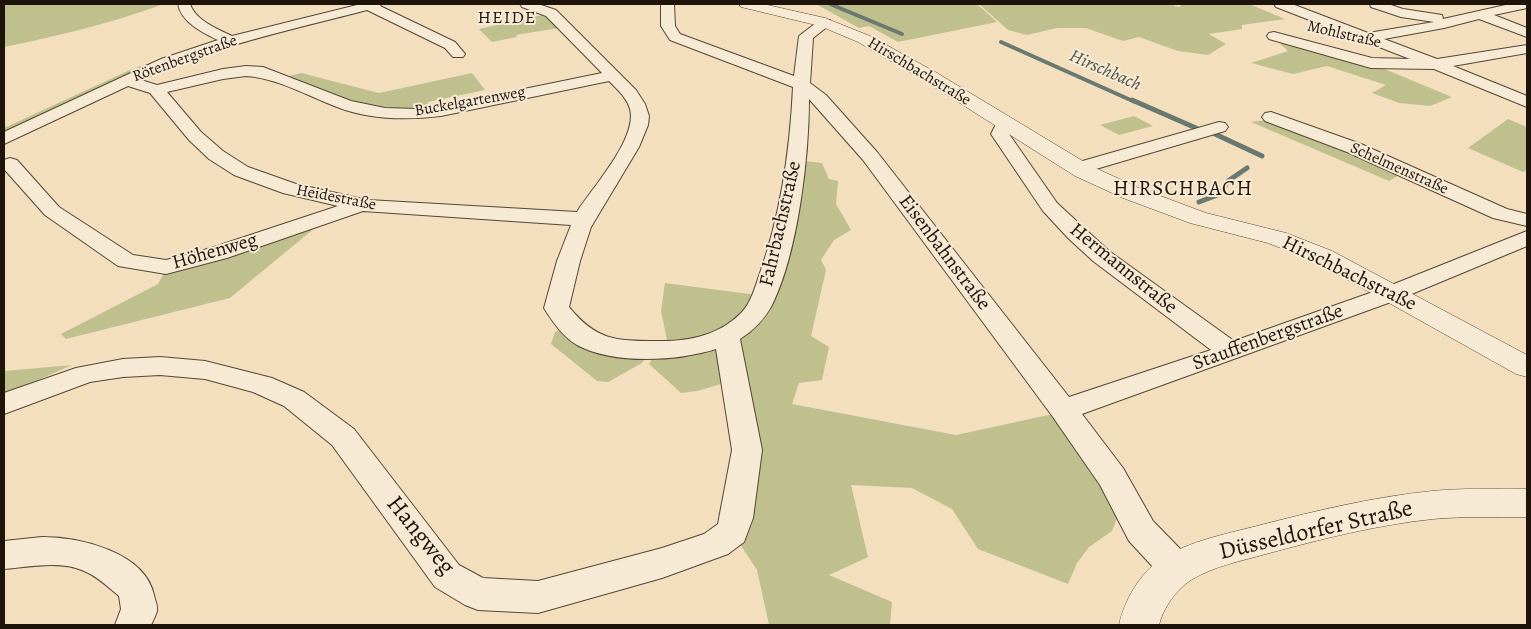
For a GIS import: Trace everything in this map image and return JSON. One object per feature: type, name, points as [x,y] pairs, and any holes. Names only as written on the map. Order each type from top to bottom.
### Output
[{"type":"street","points":[[184,4],[184,9],[191,18],[231,41]]},
{"type":"street","name":"Fahrbachstraße","points":[[527,4],[551,13],[630,94],[640,109],[639,125],[632,142],[584,219],[556,308],[567,323],[586,339],[627,350],[670,350],[703,345],[727,336],[751,318],[766,296],[779,248],[798,149],[806,36],[825,23]]},
{"type":"street","name":"Eisenbahnstraße","points":[[667,4],[670,34],[802,84],[820,99],[870,156],[1063,410],[1112,477],[1141,531],[1177,568]]},
{"type":"street","name":"Hirschbachstraße","points":[[746,4],[825,23],[864,39],[889,52],[1079,168],[1131,193],[1189,214],[1277,238],[1323,256],[1527,367]]},
{"type":"street","name":"Mohlstraße","points":[[1281,4],[1436,64],[1527,102]]},
{"type":"street","points":[[1376,4],[1400,13],[1450,21]]},
{"type":"street","points":[[1452,4],[1527,33]]},
{"type":"street","name":"Mohlstraße","points":[[1368,37],[1444,24],[1450,21],[1527,4]]},
{"type":"street","points":[[372,5],[450,45],[458,54]]},
{"type":"street","name":"Rötenbergstraße","points":[[4,139],[166,62],[231,41],[372,5]]},
{"type":"street","name":"Mohlstraße","points":[[1274,36],[1370,63],[1436,64]]},
{"type":"street","points":[[1436,64],[1527,49]]},
{"type":"street","name":"Buckelgartenweg","points":[[156,90],[223,74],[246,71],[263,72],[346,105],[385,113],[417,114],[441,111],[612,76]]},
{"type":"street","points":[[125,80],[156,90]]},
{"type":"street","name":"Heidestraße","points":[[156,90],[195,136],[216,155],[241,171],[290,189],[362,205],[584,219]]},
{"type":"street","name":"Schelmenstraße","points":[[1271,117],[1354,148],[1500,214],[1527,220]]},
{"type":"street","name":"Hermannstraße","points":[[1008,126],[1002,128],[1000,134],[1050,207],[1101,256],[1232,352]]},
{"type":"street","points":[[1079,168],[1219,127]]},
{"type":"street","name":"Höhenweg","points":[[10,164],[52,211],[126,261],[166,267],[219,254],[362,205]]},
{"type":"street","name":"Stauffenbergstraße","points":[[1063,410],[1232,352],[1393,293],[1527,238]]},
{"type":"street","name":"Hangweg","points":[[4,404],[86,374],[123,368],[160,366],[205,370],[262,385],[294,399],[343,437],[447,576],[478,594],[538,597],[662,563],[716,544],[732,532],[737,518],[747,450],[727,336]]},
{"type":"street","name":"Düsseldorfer Straße","points":[[1139,625],[1139,618],[1156,590],[1177,568],[1215,552],[1378,512],[1434,505],[1527,502]]},
{"type":"street","points":[[4,555],[31,552],[69,552],[102,562],[135,588],[139,609],[133,625]]},
{"type":"green space","points":[[4,4],[164,4],[85,28],[4,47]]},
{"type":"green space","points":[[816,4],[977,4],[997,22],[898,42],[869,26],[859,28]]},
{"type":"green space","points":[[979,4],[1174,4],[1174,6],[1180,7],[1181,4],[1249,4],[1285,19],[1242,25],[1242,29],[1209,34],[1226,44],[1208,55],[1178,51],[1139,37],[1123,41],[1086,28],[1057,28],[1027,35],[1008,30]]},
{"type":"green space","points":[[551,13],[565,27],[516,35],[517,37],[492,42],[479,29]]},
{"type":"green space","points":[[1276,40],[1370,63],[1452,97],[1430,106],[1399,103],[1372,93],[1386,85],[1327,66],[1293,74],[1251,63],[1288,51]]},
{"type":"green space","points":[[197,47],[99,88],[4,135],[4,128],[132,69]]},
{"type":"green space","points":[[301,73],[379,93],[472,73],[485,90],[428,102],[425,113],[385,113],[281,78]]},
{"type":"green space","points":[[1134,116],[1153,126],[1119,135],[1100,125]]},
{"type":"green space","points":[[1273,119],[1403,173],[1389,181],[1251,122]]},
{"type":"green space","points":[[1508,119],[1527,127],[1527,170],[1523,172],[1468,148]]},
{"type":"green space","points":[[796,160],[822,163],[829,179],[838,181],[836,204],[851,230],[834,240],[821,260],[826,270],[811,336],[829,347],[822,380],[799,383],[792,404],[956,435],[1053,414],[1098,478],[1118,516],[1112,531],[1089,547],[1077,563],[1068,584],[978,549],[952,509],[912,488],[851,485],[868,557],[829,575],[892,602],[890,625],[769,625],[757,570],[732,532],[735,380],[697,391],[681,393],[649,364],[656,353],[669,350],[661,311],[665,283],[765,296]]},
{"type":"green space","points":[[316,227],[230,298],[66,339],[61,334],[158,284],[165,271]]},
{"type":"green space","points":[[566,326],[648,354],[642,363],[608,382],[597,381],[551,344],[555,332]]},
{"type":"green space","points":[[72,365],[4,395],[4,371]]},
{"type":"waterway","name":"Hirschbach","points":[[830,4],[902,34]]},
{"type":"waterway","name":"Hirschbach","points":[[1001,42],[1135,102]]},
{"type":"waterway","name":"Hirschbach","points":[[1132,100],[1196,128]]},
{"type":"waterway","name":"Hirschbach","points":[[1215,134],[1262,156]]},
{"type":"waterway","name":"Hirschbach","points":[[1199,202],[1220,194],[1228,181],[1247,168]]},
{"type":"district","name":"HEIDE","points":[[507,19]]},
{"type":"district","name":"HIRSCHBACH","points":[[1183,190]]}]
